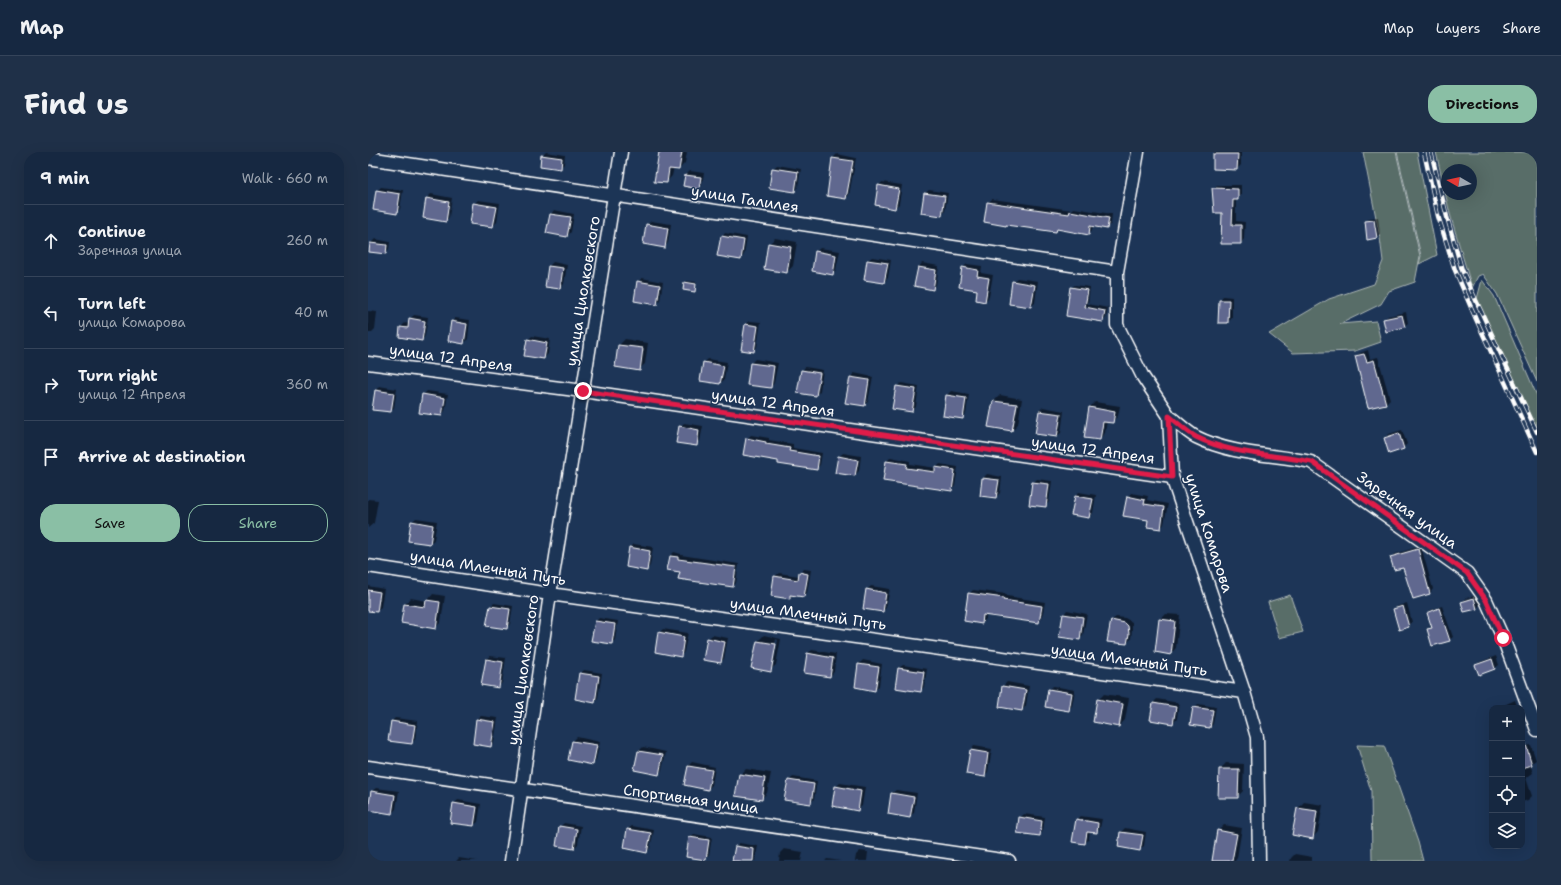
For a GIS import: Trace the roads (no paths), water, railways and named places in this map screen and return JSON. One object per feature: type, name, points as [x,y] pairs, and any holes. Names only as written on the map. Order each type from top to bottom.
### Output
[{"type":"street","name":"улица Циолковского","points":[[511,861],[550,594],[621,152]]},
{"type":"street","points":[[1138,152],[1117,272],[1117,325],[1143,377],[1169,416]]},
{"type":"street","name":"улица Галилея","points":[[368,158],[1117,272]]},
{"type":"street","name":"улица 12 Апреля","points":[[368,363],[583,391],[1172,477]]},
{"type":"street","name":"улица Комарова","points":[[1169,416],[1172,477],[1244,692],[1257,737],[1259,861]]},
{"type":"street","name":"Заречная улица","points":[[1169,416],[1196,437],[1232,450],[1312,462],[1467,573],[1489,606],[1503,638],[1537,730]]},
{"type":"street","name":"улица Млечный Путь","points":[[368,566],[550,594],[1244,692]]},
{"type":"street","name":"Спортивная улица","points":[[368,768],[1009,861]]},
{"type":"railway","points":[[1424,152],[1438,216],[1455,270],[1537,452]]},
{"type":"railway","points":[[1431,152],[1462,270],[1537,432]]}]
